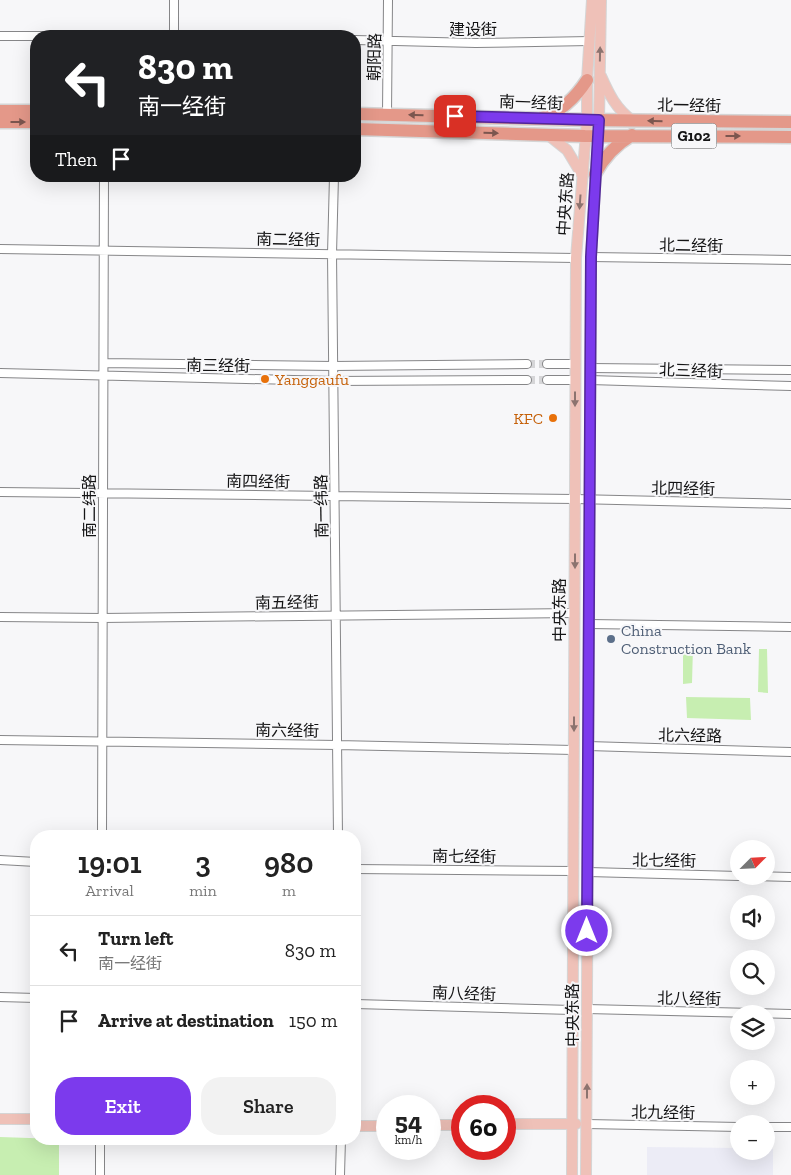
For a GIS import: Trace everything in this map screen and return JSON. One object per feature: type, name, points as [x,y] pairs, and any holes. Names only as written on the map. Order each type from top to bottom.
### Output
[{"type":"highway","points":[[540,119],[565,106],[587,80]]},
{"type":"highway","points":[[0,111],[30,111]]},
{"type":"highway","name":"南一经街","points":[[361,114],[593,120]]},
{"type":"highway","name":"北一经街","points":[[593,120],[791,122]]},
{"type":"highway","points":[[0,122],[30,122]]},
{"type":"highway","name":"南一经街","points":[[361,129],[591,135]]},
{"type":"highway","name":"北一经街","points":[[591,135],[791,136]]},
{"type":"highway","points":[[589,175],[612,149],[633,135]]},
{"type":"main road","points":[[592,0],[587,80],[593,120]]},
{"type":"main road","points":[[593,120],[600,73],[601,0]]},
{"type":"main road","points":[[600,73],[616,106],[633,121]]},
{"type":"main road","name":"中央东路","points":[[586,1175],[591,257],[589,175],[593,120]]},
{"type":"main road","points":[[547,134],[567,150],[589,175]]},
{"type":"main road","name":"中央东路","points":[[572,1175],[576,258],[589,175]]},
{"type":"main road","points":[[0,1118],[30,1119]]},
{"type":"main road","points":[[516,1124],[587,1124]]},
{"type":"main road","points":[[361,1126],[376,1126]]},
{"type":"street","points":[[174,0],[174,30]]},
{"type":"street","name":"朝阳路","points":[[387,114],[388,0]]},
{"type":"street","points":[[0,36],[30,36]]},
{"type":"street","name":"建设街","points":[[361,40],[476,43],[590,41]]},
{"type":"street","name":"南二纬路","points":[[102,830],[104,182]]},
{"type":"street","name":"南一纬路","points":[[334,182],[332,366],[338,830]]},
{"type":"street","name":"南二经街","points":[[0,248],[576,258]]},
{"type":"street","name":"北二经街","points":[[591,257],[791,260]]},
{"type":"street","points":[[104,363],[332,366],[527,364]]},
{"type":"street","points":[[547,364],[576,364]]},
{"type":"street","points":[[590,368],[791,370]]},
{"type":"street","name":"南三经街","points":[[0,373],[333,380],[526,380]]},
{"type":"street","points":[[547,380],[575,380]]},
{"type":"street","name":"北三经街","points":[[590,380],[791,386]]},
{"type":"street","name":"南四经街","points":[[0,492],[575,499]]},
{"type":"street","name":"北四经街","points":[[575,499],[791,504]]},
{"type":"street","name":"南五经街","points":[[0,617],[102,618],[574,613]]},
{"type":"street","points":[[589,624],[791,627]]},
{"type":"street","name":"南六经街","points":[[0,740],[574,750]]},
{"type":"street","name":"北六经路","points":[[588,746],[791,752]]},
{"type":"street","points":[[0,860],[30,862]]},
{"type":"street","name":"南七经街","points":[[361,868],[573,871]]},
{"type":"street","name":"北七经街","points":[[588,872],[730,876]]},
{"type":"street","points":[[775,877],[791,877]]},
{"type":"street","points":[[0,997],[30,998]]},
{"type":"street","name":"南八经街","points":[[361,1004],[572,1010]]},
{"type":"street","name":"北八经街","points":[[587,1009],[791,1014]]},
{"type":"street","name":"北九经街","points":[[587,1124],[730,1127]]},
{"type":"street","points":[[775,1127],[791,1127]]},
{"type":"street","points":[[100,1145],[100,1175]]},
{"type":"street","points":[[340,1175],[341,1145]]},
{"type":"shaded area","points":[[647,1147],[730,1148],[730,1160],[773,1160],[773,1175],[647,1175]]},
{"type":"green space","points":[[693,647],[692,683],[683,684],[683,649]]},
{"type":"green space","points":[[759,649],[767,649],[768,693],[758,692]]},
{"type":"green space","points":[[686,697],[750,698],[751,720],[687,718]]},
{"type":"green space","points":[[0,1137],[30,1138],[30,1145],[59,1145],[59,1175],[0,1175]]},
{"type":"tunnel","points":[[527,364],[547,364]]},
{"type":"tunnel","points":[[527,380],[547,380]]},
{"type":"place","name":"Yanggaufu","points":[[265,379]]},
{"type":"place","name":"KFC","points":[[553,418]]},
{"type":"place","name":"China Construction Bank","points":[[611,639]]},
{"type":"route","points":[[455,116],[599,120],[591,257],[587,931]]}]
